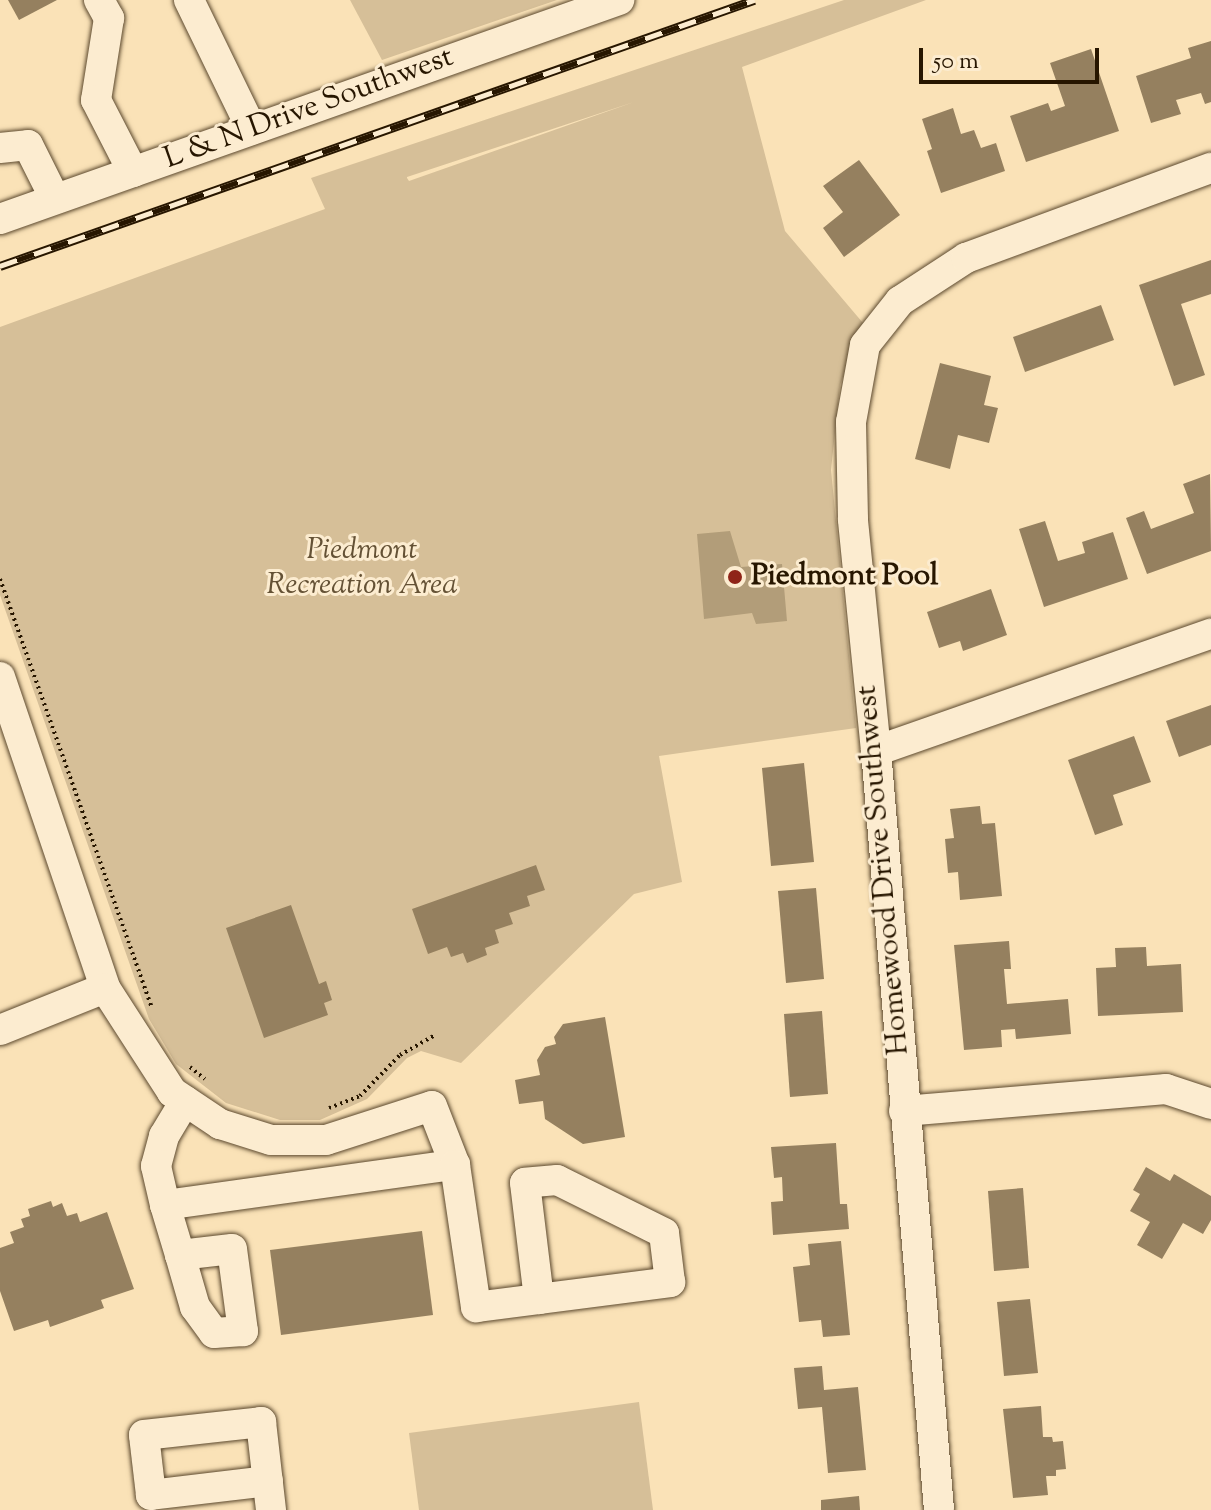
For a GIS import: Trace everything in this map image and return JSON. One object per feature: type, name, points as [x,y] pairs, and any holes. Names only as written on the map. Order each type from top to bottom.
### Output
[{"type":"street","points":[[99,0],[109,18],[96,100],[133,172]]},
{"type":"street","points":[[189,0],[252,130]]},
{"type":"street","name":"L & N Drive Southwest","points":[[0,219],[619,0]]},
{"type":"street","points":[[0,148],[28,145],[55,199]]},
{"type":"street","name":"Homewood Drive Southwest","points":[[939,1510],[876,751],[853,519],[851,422],[865,345],[900,301],[980,253],[1211,168]]},
{"type":"street","points":[[876,751],[1211,634]]},
{"type":"street","points":[[0,677],[105,988],[172,1092],[196,1091]]},
{"type":"street","points":[[0,1030],[105,988]]},
{"type":"street","points":[[904,1111],[1166,1089],[1211,1104]]},
{"type":"street","points":[[196,1091],[220,1124],[271,1140],[326,1140],[432,1106],[455,1165],[476,1307],[539,1299],[670,1282],[664,1233],[557,1180],[525,1183],[539,1299]]},
{"type":"street","points":[[180,1255],[156,1166],[164,1136],[196,1091]]},
{"type":"street","points":[[165,1205],[455,1165]]},
{"type":"path","points":[[0,579],[157,1018]]},
{"type":"path","points":[[326,1110],[360,1096],[400,1055],[435,1035]]},
{"type":"path","points":[[187,1064],[196,1091]]},
{"type":"green space","points":[[350,0],[557,0],[382,60]]},
{"type":"green space","name":"Piedmont Recreation Area","points":[[844,0],[926,0],[742,67],[785,231],[863,323],[840,385],[831,470],[856,728],[659,756],[682,882],[634,894],[461,1063],[421,1051],[407,1058],[367,1099],[320,1120],[280,1120],[226,1103],[176,1064],[149,1019],[0,595],[0,327],[325,209],[311,178]],"holes":[[[634,102],[409,181],[407,177]]]},
{"type":"green space","points":[[639,1402],[653,1510],[419,1510],[409,1433]]},
{"type":"shaded area","points":[[730,531],[741,567],[782,564],[787,621],[756,624],[752,613],[704,619],[697,534]]},
{"type":"building","points":[[8,0],[57,0],[19,20]]},
{"type":"building","points":[[1211,41],[1211,102],[1205,104],[1201,93],[1176,100],[1181,114],[1151,123],[1136,76],[1191,58],[1188,48]]},
{"type":"building","points":[[1091,49],[1119,131],[1026,162],[1010,116],[1048,103],[1051,111],[1065,106],[1050,63]]},
{"type":"building","points":[[953,108],[961,134],[974,130],[981,148],[996,143],[1005,171],[941,193],[927,151],[932,149],[922,119]]},
{"type":"building","points":[[859,160],[900,215],[844,257],[823,228],[843,212],[823,186]]},
{"type":"building","points":[[1211,260],[1211,294],[1181,304],[1205,375],[1174,386],[1139,285]]},
{"type":"building","points":[[1101,305],[1114,340],[1025,372],[1013,337]]},
{"type":"building","points":[[940,363],[991,376],[984,405],[998,408],[989,443],[958,435],[950,469],[915,459]]},
{"type":"building","points":[[1210,474],[1211,551],[1147,574],[1126,518],[1144,511],[1151,529],[1194,513],[1183,484]]},
{"type":"building","points":[[1045,521],[1058,561],[1085,553],[1082,542],[1113,532],[1128,579],[1044,607],[1019,529]]},
{"type":"building","points":[[991,589],[1007,635],[963,651],[960,641],[939,648],[927,612]]},
{"type":"building","points":[[1211,705],[1211,745],[1179,757],[1166,721]]},
{"type":"building","points":[[1134,736],[1151,782],[1113,795],[1123,825],[1095,835],[1068,760]]},
{"type":"building","points":[[804,763],[814,862],[771,866],[762,768]]},
{"type":"building","points":[[980,806],[982,824],[995,823],[1002,896],[960,900],[958,872],[948,873],[945,839],[954,838],[950,809]]},
{"type":"building","points":[[536,865],[545,890],[527,896],[530,906],[509,913],[513,924],[495,930],[499,943],[485,948],[487,955],[467,963],[463,953],[451,957],[447,947],[428,954],[412,909]]},
{"type":"building","points":[[816,888],[824,979],[786,983],[778,891]]},
{"type":"building","points":[[291,905],[319,984],[326,981],[332,1000],[324,1003],[328,1015],[264,1038],[226,928]]},
{"type":"building","points":[[1009,941],[1011,969],[1004,969],[1007,1004],[1068,999],[1071,1034],[1016,1039],[1015,1029],[1001,1030],[1002,1047],[964,1050],[954,945]]},
{"type":"building","points":[[1146,947],[1147,966],[1181,964],[1183,1012],[1098,1016],[1096,968],[1116,967],[1115,948]]},
{"type":"building","points":[[822,1011],[828,1094],[790,1097],[784,1014]]},
{"type":"building","points":[[605,1017],[625,1137],[583,1144],[545,1119],[543,1101],[519,1104],[515,1080],[540,1075],[537,1060],[545,1047],[556,1044],[554,1037],[563,1024]]},
{"type":"building","points":[[836,1143],[840,1204],[847,1204],[849,1229],[773,1235],[771,1202],[783,1201],[782,1177],[774,1178],[771,1147]]},
{"type":"building","points":[[1146,1167],[1170,1181],[1174,1174],[1211,1196],[1211,1220],[1203,1234],[1183,1223],[1162,1259],[1137,1245],[1150,1222],[1130,1211],[1140,1194],[1133,1190]]},
{"type":"building","points":[[1023,1188],[1029,1268],[994,1271],[988,1191]]},
{"type":"building","points":[[51,1201],[53,1207],[62,1203],[67,1216],[77,1213],[80,1222],[107,1212],[134,1289],[101,1300],[104,1308],[50,1327],[48,1320],[14,1331],[0,1291],[0,1248],[14,1243],[10,1232],[24,1227],[21,1219],[30,1216],[28,1209]]},
{"type":"building","points":[[422,1231],[433,1315],[281,1335],[270,1250]]},
{"type":"building","points":[[841,1241],[850,1335],[823,1337],[821,1320],[799,1322],[793,1267],[810,1265],[808,1244]]},
{"type":"building","points":[[1030,1299],[1038,1373],[1004,1376],[997,1302]]},
{"type":"building","points":[[822,1366],[824,1390],[858,1387],[866,1470],[828,1473],[822,1407],[798,1409],[794,1368]]},
{"type":"building","points":[[1041,1406],[1043,1437],[1052,1437],[1053,1442],[1063,1441],[1066,1469],[1056,1470],[1056,1476],[1046,1476],[1048,1495],[1013,1498],[1003,1409]]},
{"type":"building","points":[[859,1496],[860,1510],[821,1510],[821,1500]]},
{"type":"railway","points":[[0,266],[754,0]]},
{"type":"place","name":"Piedmont Pool","points":[[735,577]]}]
